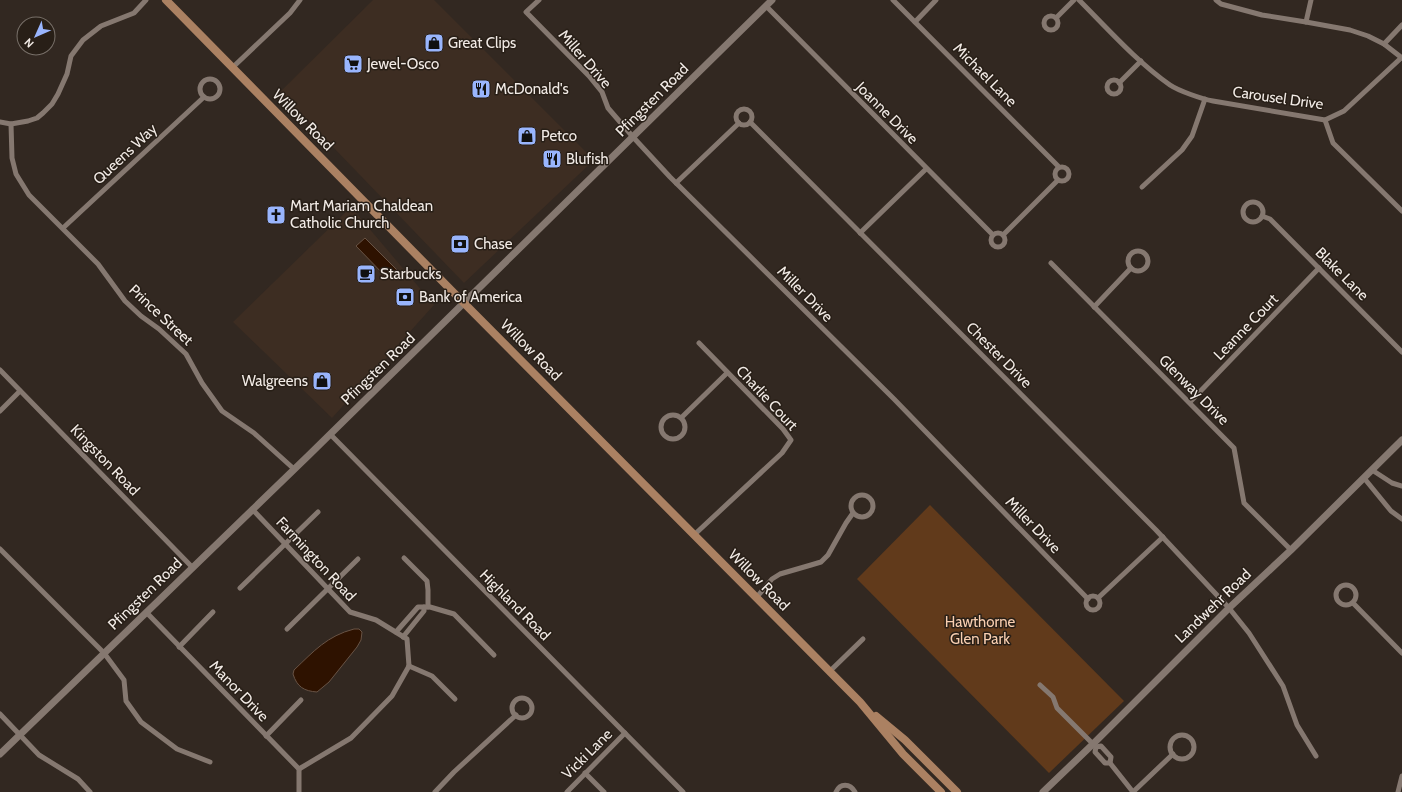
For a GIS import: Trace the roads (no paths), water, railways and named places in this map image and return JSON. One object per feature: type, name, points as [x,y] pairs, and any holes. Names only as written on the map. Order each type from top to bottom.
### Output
[{"type":"main road","name":"Willow Road","points":[[166,0],[829,672],[860,702],[905,740],[957,792]]},
{"type":"main road","name":"Pfingsten Road","points":[[0,754],[330,434],[772,0]]},
{"type":"main road","name":"Landwehr Road","points":[[1043,792],[1095,746],[1228,608],[1291,550],[1402,440]]},
{"type":"main road","name":"Willow Road","points":[[860,702],[903,754],[941,792]]},
{"type":"street","points":[[0,122],[11,124],[37,118],[43,113],[52,104],[58,94],[67,74],[71,56],[83,40],[101,26],[134,13],[146,0]]},
{"type":"street","points":[[232,68],[290,13],[300,0]]},
{"type":"street","name":"Miller Drive","points":[[539,0],[526,12],[589,76],[602,92],[608,108],[633,137],[676,183],[894,400],[1088,599]]},
{"type":"street","name":"Michael Lane","points":[[893,0],[1059,167]]},
{"type":"street","points":[[915,22],[936,0]]},
{"type":"street","points":[[1056,18],[1074,0]]},
{"type":"street","name":"Carousel Drive","points":[[1079,0],[1141,61],[1171,85],[1205,99],[1325,120],[1344,111],[1402,58]]},
{"type":"street","points":[[1216,0],[1221,4],[1262,15],[1350,30],[1368,36],[1384,44],[1402,58]]},
{"type":"street","points":[[1306,22],[1311,0]]},
{"type":"street","name":"Joanne Drive","points":[[766,6],[992,235]]},
{"type":"street","points":[[1384,44],[1402,25]]},
{"type":"street","points":[[1119,83],[1141,61]]},
{"type":"street","name":"Queens Way","points":[[63,228],[204,97]]},
{"type":"street","points":[[1142,188],[1182,150],[1192,136],[1205,99]]},
{"type":"street","points":[[741,110],[749,112],[752,116],[750,122],[745,125],[739,122],[737,114],[741,110]]},
{"type":"street","points":[[1325,120],[1333,143],[1402,211]]},
{"type":"street","points":[[676,183],[739,122]]},
{"type":"street","name":"Chester Drive","points":[[750,122],[1163,537],[1228,608],[1249,633],[1282,686],[1297,725],[1316,756]]},
{"type":"street","name":"Prince Street","points":[[11,124],[12,158],[16,174],[29,194],[98,264],[125,301],[186,354],[202,383],[222,411],[254,433],[294,469]]},
{"type":"street","points":[[1059,167],[1068,169],[1069,176],[1064,181],[1058,180],[1054,173],[1059,167]]},
{"type":"street","points":[[860,233],[926,169]]},
{"type":"street","points":[[1003,235],[1058,180]]},
{"type":"street","points":[[1253,202],[1259,204],[1263,210],[1262,216],[1258,221],[1248,221],[1244,216],[1244,206],[1253,202]]},
{"type":"street","name":"Blake Lane","points":[[1262,216],[1270,219],[1402,352]]},
{"type":"street","points":[[999,233],[1003,235],[1005,239],[1004,244],[998,247],[992,244],[992,235],[999,233]]},
{"type":"street","points":[[1135,252],[1142,252],[1147,256],[1148,262],[1146,268],[1137,271],[1131,268],[1128,262],[1130,256],[1135,252]]},
{"type":"street","name":"Glenway Drive","points":[[1051,263],[1234,448],[1244,503],[1291,550]]},
{"type":"street","points":[[1094,307],[1131,268]]},
{"type":"street","name":"Leanne Court","points":[[1190,402],[1319,268]]},
{"type":"street","name":"Charlie Court","points":[[694,535],[782,453],[791,440],[783,429],[699,343]]},
{"type":"street","name":"Kingston Road","points":[[0,370],[192,567]]},
{"type":"street","points":[[681,418],[727,373]]},
{"type":"street","points":[[0,411],[20,390]]},
{"type":"street","points":[[674,415],[681,418],[685,425],[684,433],[674,439],[666,436],[662,430],[664,419],[674,415]]},
{"type":"street","name":"Highland Road","points":[[330,434],[683,792]]},
{"type":"street","points":[[1372,470],[1392,483],[1402,486]]},
{"type":"street","points":[[1364,478],[1391,512],[1402,519]]},
{"type":"street","points":[[859,495],[866,495],[872,500],[874,507],[870,514],[863,518],[856,516],[853,513],[851,506],[856,497],[859,495]]},
{"type":"street","name":"Farmington Road","points":[[252,509],[350,612],[376,620],[403,637]]},
{"type":"street","points":[[240,588],[318,512]]},
{"type":"street","points":[[756,598],[772,579],[780,574],[821,562],[828,555],[853,513]]},
{"type":"street","points":[[1098,598],[1163,537]]},
{"type":"street","points":[[0,549],[104,653],[124,680],[126,701],[141,722],[177,749],[210,762]]},
{"type":"street","points":[[299,792],[298,769],[351,738],[392,696],[409,666],[407,639],[403,637],[424,611],[426,607],[428,590],[426,581],[404,558]]},
{"type":"street","points":[[287,629],[358,559]]},
{"type":"street","points":[[1348,585],[1354,588],[1357,597],[1353,603],[1345,606],[1338,601],[1336,593],[1340,588],[1348,585]]},
{"type":"street","points":[[1094,596],[1098,598],[1100,602],[1099,607],[1094,610],[1087,608],[1086,603],[1088,599],[1094,596]]},
{"type":"street","points":[[1353,603],[1402,652]]},
{"type":"street","points":[[396,632],[418,607],[426,607],[454,614],[494,655]]},
{"type":"street","name":"Manor Drive","points":[[146,612],[298,769]]},
{"type":"street","points":[[179,647],[213,612]]},
{"type":"street","points":[[829,672],[863,639]]},
{"type":"street","points":[[409,666],[432,676],[455,699]]},
{"type":"street","points":[[1040,685],[1053,698],[1057,708],[1095,746],[1101,746],[1104,749],[1111,757],[1110,763]]},
{"type":"street","points":[[266,736],[301,700]]},
{"type":"street","points":[[0,714],[39,754],[78,779],[90,792]]},
{"type":"street","points":[[436,792],[454,772],[516,715]]},
{"type":"street","name":"Vicki Lane","points":[[567,792],[625,733]]},
{"type":"street","points":[[1182,735],[1192,740],[1194,748],[1189,757],[1182,759],[1173,754],[1171,745],[1175,738],[1182,735]]},
{"type":"street","points":[[1095,746],[1095,752],[1105,763],[1110,763],[1133,792],[1173,754]]},
{"type":"street","points":[[585,773],[604,792]]},
{"type":"street","points":[[1398,792],[1402,776]]},
{"type":"street","points":[[836,792],[838,788],[845,785],[851,787],[855,792]]},
{"type":"place","name":"Great Clips","points":[[434,43]]},
{"type":"place","name":"Jewel-Osco","points":[[353,64]]},
{"type":"place","name":"McDonald's","points":[[481,89]]},
{"type":"place","name":"Petco","points":[[527,136]]},
{"type":"place","name":"Blufish","points":[[552,159]]},
{"type":"place","name":"Mart Mariam Chaldean Catholic Church","points":[[276,215]]},
{"type":"place","name":"Chase","points":[[460,244]]},
{"type":"place","name":"Starbucks","points":[[366,274]]},
{"type":"place","name":"Bank of America","points":[[405,297]]},
{"type":"place","name":"Walgreens","points":[[322,381]]},
{"type":"park label","name":"Hawthorne Glen Park","points":[[980,630]]}]
